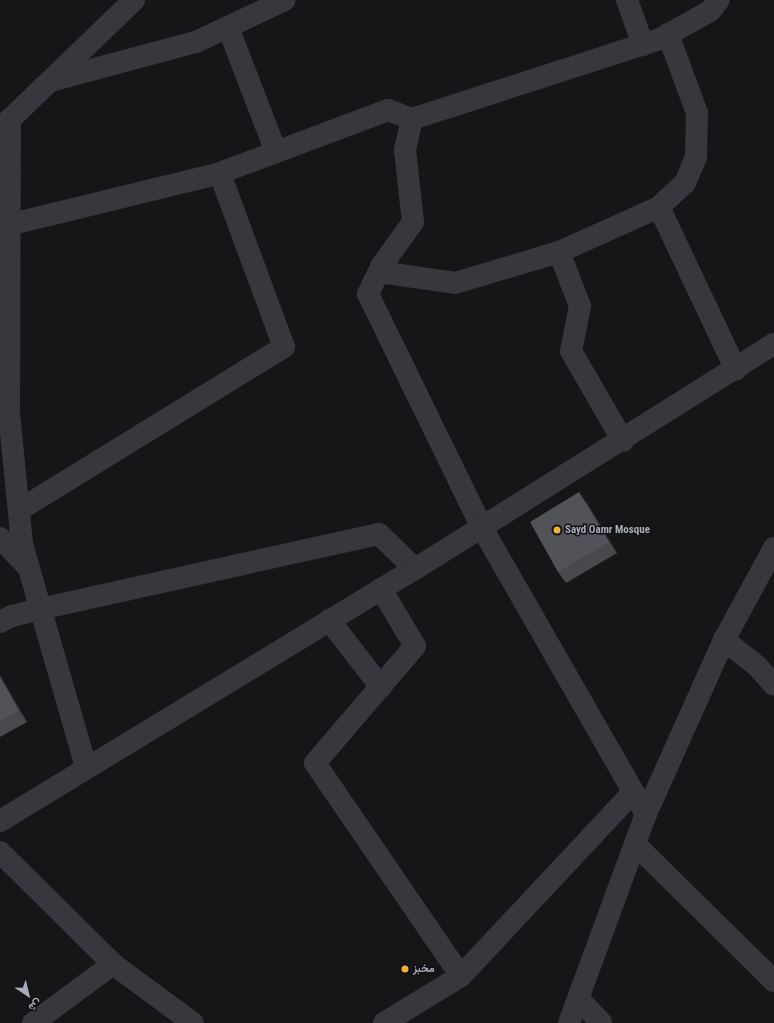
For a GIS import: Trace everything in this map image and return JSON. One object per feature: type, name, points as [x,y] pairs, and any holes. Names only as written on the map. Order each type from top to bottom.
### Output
[{"type":"street","points":[[86,767],[22,544],[4,415],[12,224],[5,124],[50,81],[111,10],[134,0]]},
{"type":"street","points":[[50,81],[196,42],[285,0]]},
{"type":"street","points":[[627,0],[643,45]]},
{"type":"street","points":[[12,224],[220,174],[388,110],[412,119],[643,45],[668,34],[710,11],[719,0]]},
{"type":"street","points":[[228,27],[276,152]]},
{"type":"street","points":[[378,272],[455,283],[559,252],[660,208],[685,183],[696,157],[697,114],[668,34]]},
{"type":"street","points":[[412,119],[405,150],[413,222],[378,272],[368,294],[481,526],[632,793],[646,814]]},
{"type":"street","points":[[18,510],[284,347],[220,174]]},
{"type":"street","points":[[660,208],[736,370]]},
{"type":"street","points":[[559,252],[580,306],[570,351],[622,440]]},
{"type":"street","points":[[0,821],[86,767],[414,569],[481,526],[736,370],[774,344]]},
{"type":"street","points":[[0,622],[12,616],[40,609],[379,534],[414,569]]},
{"type":"street","points":[[0,538],[29,568]]},
{"type":"street","points":[[569,1023],[646,814],[724,640],[774,548]]},
{"type":"street","points":[[380,589],[415,646],[315,763],[461,976]]},
{"type":"street","points":[[329,620],[381,686]]},
{"type":"street","points":[[724,640],[757,666],[774,685]]},
{"type":"street","points":[[384,1023],[461,976],[632,793]]},
{"type":"street","points":[[635,844],[774,981]]},
{"type":"street","points":[[0,852],[113,964],[193,1023]]},
{"type":"street","points":[[33,1023],[113,964]]},
{"type":"street","points":[[578,998],[601,1023]]},
{"type":"building","points":[[579,492],[609,542],[558,572],[530,522]]},
{"type":"building","points":[[0,677],[19,711],[0,721]]},
{"type":"place","name":"Sayd Oamr Mosque","points":[[557,530]]},
{"type":"place","name":"مخبز","points":[[405,969]]}]
